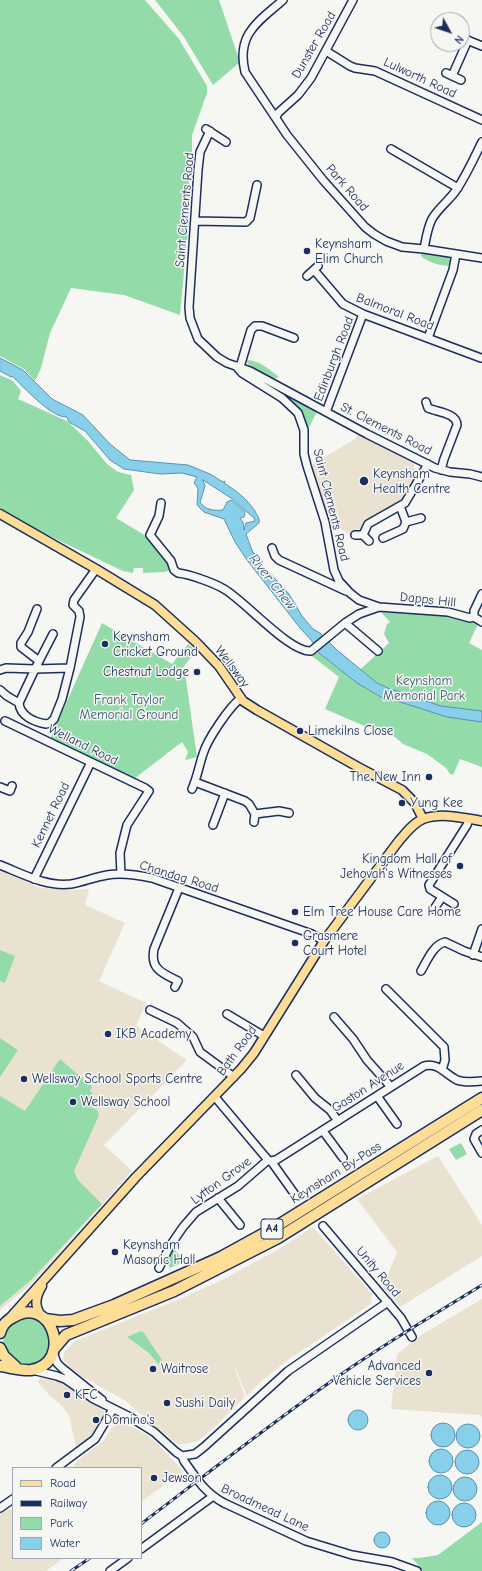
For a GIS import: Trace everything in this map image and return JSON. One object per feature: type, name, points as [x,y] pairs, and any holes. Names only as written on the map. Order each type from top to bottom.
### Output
[{"type":"highway","name":"Keynsham By-Pass","points":[[43,1318],[60,1321],[73,1320],[114,1305],[221,1258],[272,1229],[482,1098]]},
{"type":"highway","name":"Keynsham By-Pass","points":[[54,1350],[66,1335],[174,1291],[278,1238],[482,1110]]},
{"type":"highway","name":"A4","points":[[4,1321],[24,1312],[36,1314],[43,1318]]},
{"type":"highway","points":[[43,1318],[54,1334],[54,1350]]},
{"type":"highway","points":[[0,1333],[4,1321]]},
{"type":"highway","points":[[0,1348],[4,1356],[18,1368]]},
{"type":"highway","name":"A4","points":[[31,1370],[39,1367],[46,1361],[54,1350]]},
{"type":"highway","points":[[0,1366],[31,1370]]},
{"type":"main road","name":"Wellsway","points":[[0,514],[155,605],[191,637],[218,666],[241,698],[249,705],[402,790],[415,803],[423,819]]},
{"type":"main road","points":[[423,819],[442,816],[482,821]]},
{"type":"main road","name":"Bath Road","points":[[4,1321],[46,1278],[136,1178],[234,1078],[264,1036],[324,941],[398,842],[411,828],[423,819]]},
{"type":"main road","name":"Bath Road","points":[[43,1318],[37,1310],[36,1302],[38,1292],[46,1278]]},
{"type":"street","name":"Park Road","points":[[283,0],[252,27],[247,36],[244,47],[243,62],[245,72],[287,136],[323,180],[374,234],[386,241],[402,247],[482,258]]},
{"type":"street","name":"Dunster Road","points":[[276,118],[311,78],[353,0]]},
{"type":"street","points":[[470,41],[482,46]]},
{"type":"street","name":"Lulworth Road","points":[[326,51],[350,66],[375,71],[482,120]]},
{"type":"street","points":[[459,52],[449,74],[461,80]]},
{"type":"street","name":"Saint Clements Road","points":[[226,142],[208,130],[200,152],[190,318],[198,339],[222,360],[250,371],[326,412]]},
{"type":"street","points":[[424,249],[426,232],[432,218],[449,201],[458,188],[482,142]]},
{"type":"street","points":[[391,149],[458,188]]},
{"type":"street","points":[[195,221],[246,222],[250,218],[257,185]]},
{"type":"street","points":[[428,338],[453,270],[456,254]]},
{"type":"street","name":"Balmoral Road","points":[[307,276],[316,268],[343,304],[364,314],[481,358]]},
{"type":"street","name":"Edinburgh Road","points":[[326,412],[364,314]]},
{"type":"street","points":[[238,367],[251,330],[255,326],[262,326],[294,338]]},
{"type":"street","name":"Saint Clements Road","points":[[238,367],[242,373],[282,398],[298,413],[304,430],[304,454],[306,466],[325,522],[334,570],[340,581],[350,593],[359,600]]},
{"type":"street","points":[[426,402],[428,408],[453,417],[457,422],[441,470]]},
{"type":"street","name":"St. Clements Road","points":[[326,412],[441,470],[482,477]]},
{"type":"street","points":[[364,535],[368,524],[405,503],[428,464]]},
{"type":"street","name":"Dapps Hill","points":[[161,503],[159,516],[150,535],[171,561],[174,570],[178,573],[223,589],[293,645],[308,651],[315,649],[344,622],[359,614],[379,607]]},
{"type":"street","points":[[383,538],[403,529],[406,522],[400,506]]},
{"type":"street","points":[[406,522],[421,518]]},
{"type":"street","points":[[355,535],[364,535]]},
{"type":"street","points":[[364,535],[369,541]]},
{"type":"street","points":[[272,548],[275,556],[279,560],[350,593]]},
{"type":"street","points":[[53,634],[19,702],[19,708],[23,714],[41,723],[50,723],[54,719],[62,699],[80,617],[79,611],[73,605],[74,600],[96,569]]},
{"type":"street","points":[[482,594],[474,611],[474,617],[482,622]]},
{"type":"street","points":[[359,600],[362,605],[362,610],[359,614]]},
{"type":"street","name":"Dapps Hill","points":[[359,600],[379,607],[448,612],[470,618],[474,617]]},
{"type":"street","points":[[37,609],[28,632],[21,643],[21,647],[39,661]]},
{"type":"street","points":[[344,622],[378,651]]},
{"type":"street","points":[[0,670],[6,668],[70,668]]},
{"type":"street","points":[[0,690],[7,696],[19,702]]},
{"type":"street","points":[[241,698],[234,704],[205,749],[193,786],[224,793],[245,801],[249,804],[255,814],[254,822]]},
{"type":"street","name":"Welland Road","points":[[5,721],[145,788],[148,791],[148,794],[139,805],[127,825],[120,853],[121,874]]},
{"type":"street","name":"Kennet Road","points":[[34,878],[91,762]]},
{"type":"street","points":[[0,787],[10,791]]},
{"type":"street","points":[[213,825],[224,793]]},
{"type":"street","points":[[255,814],[279,811],[289,813]]},
{"type":"street","points":[[454,904],[430,889],[429,884],[467,825],[469,819]]},
{"type":"street","name":"Chandag Road","points":[[0,865],[45,882],[71,884],[107,874],[137,875],[312,934],[324,941]]},
{"type":"street","points":[[178,981],[159,970],[153,956],[154,949],[179,888]]},
{"type":"street","points":[[434,909],[442,897]]},
{"type":"street","points":[[473,955],[482,929]]},
{"type":"street","points":[[421,971],[435,949],[442,942],[448,942],[473,955],[482,957]]},
{"type":"street","points":[[386,989],[444,1047],[445,1060],[442,1070]]},
{"type":"street","points":[[150,1010],[177,1023],[192,1037],[200,1052],[234,1078]]},
{"type":"street","points":[[227,1014],[264,1036]]},
{"type":"street","points":[[334,1017],[353,1039],[367,1060],[391,1086]]},
{"type":"street","name":"Gaston Avenue","points":[[270,1161],[323,1131],[424,1066],[434,1064],[458,1080],[473,1082],[482,1081]]},
{"type":"street","points":[[296,1075],[315,1098],[330,1110],[338,1121]]},
{"type":"street","points":[[377,1096],[397,1124]]},
{"type":"street","points":[[215,1097],[270,1161],[296,1196]]},
{"type":"street","points":[[482,1130],[476,1134],[474,1139],[482,1153]]},
{"type":"street","points":[[323,1131],[342,1158]]},
{"type":"street","name":"Lytton Grove","points":[[159,1268],[165,1263],[184,1227],[196,1212],[238,1186],[270,1161]]},
{"type":"street","points":[[218,1198],[240,1225]]},
{"type":"street","name":"Unity Road","points":[[322,1226],[401,1318],[412,1337]]},
{"type":"street","points":[[182,1456],[195,1454],[288,1371],[388,1302]]},
{"type":"street","name":"Broadmead Lane","points":[[54,1350],[58,1362],[62,1368],[112,1408]]},
{"type":"street","name":"Broadmead Lane","points":[[31,1370],[61,1378],[92,1398],[154,1432],[182,1456],[188,1467],[212,1497],[306,1541],[352,1554],[392,1562],[417,1571]]},
{"type":"street","points":[[57,1467],[95,1439],[112,1408]]},
{"type":"street","points":[[142,1548],[212,1497]]},
{"type":"street","points":[[0,1508],[12,1500]]},
{"type":"street","points":[[110,1571],[127,1559]]},
{"type":"shaded area","name":"Keynsham Health Centre","points":[[359,433],[415,462],[413,467],[419,472],[405,497],[365,523],[364,527],[350,535],[328,520],[315,488],[314,475],[311,465],[355,439]]},
{"type":"shaded area","name":"Wellsway School","points":[[0,871],[41,888],[68,890],[89,889],[85,905],[125,923],[99,981],[146,1003],[136,1026],[187,1060],[104,1145],[132,1171],[31,1284],[0,1310]]},
{"type":"shaded area","points":[[438,1156],[482,1225],[482,1256],[400,1307],[383,1288],[397,1252],[357,1199]]},
{"type":"shaded area","points":[[313,1227],[372,1294],[371,1304],[288,1360],[265,1378],[247,1396],[235,1367],[229,1359],[234,1366],[245,1397],[216,1426],[198,1441],[177,1444],[124,1400],[74,1372],[63,1360],[64,1352],[75,1341],[187,1296],[222,1280],[279,1249]]},
{"type":"shaded area","points":[[482,1299],[482,1417],[480,1415],[391,1409],[397,1354],[423,1334]]},
{"type":"shaded area","points":[[40,1378],[57,1380],[103,1409],[105,1415],[97,1429],[86,1441],[76,1448],[69,1415],[38,1382]]},
{"type":"shaded area","points":[[122,1422],[145,1434],[156,1442],[183,1471],[142,1501],[142,1467],[74,1467],[76,1462],[103,1441],[112,1428],[118,1423]]},
{"type":"shaded area","points":[[0,1500],[10,1510],[12,1509],[12,1559],[63,1559],[46,1571],[0,1571]]},
{"type":"green space","points":[[0,0],[145,0],[179,39],[207,86],[207,93],[192,135],[192,154],[189,178],[189,218],[180,315],[124,295],[71,288],[50,333],[41,368],[35,381],[24,369],[0,356]]},
{"type":"green space","points":[[155,0],[219,0],[240,62],[213,85],[184,37]]},
{"type":"green space","points":[[421,251],[441,254],[449,258],[452,266],[439,265],[428,261],[421,256]]},
{"type":"green space","points":[[247,360],[260,364],[279,377],[272,379],[253,369]]},
{"type":"green space","points":[[247,372],[318,410],[307,434],[303,417]]},
{"type":"green space","points":[[0,375],[13,381],[21,391],[18,399],[67,421],[88,441],[107,464],[118,472],[131,475],[134,490],[116,518],[146,536],[171,565],[171,570],[164,572],[143,573],[143,568],[134,568],[133,573],[123,571],[39,531],[0,508]]},
{"type":"green space","name":"Keynsham Memorial Park","points":[[381,612],[447,615],[478,624],[469,643],[482,650],[482,767],[460,759],[453,775],[450,774],[446,768],[427,754],[403,744],[395,737],[369,728],[325,709],[339,677],[312,656],[318,652],[351,678],[389,643],[384,634],[387,624],[390,622]]},
{"type":"green space","name":"Frank Taylor Memorial Ground","points":[[102,623],[172,664],[188,644],[196,651],[181,670],[185,673],[197,757],[185,760],[188,752],[182,742],[135,778],[50,739]]},
{"type":"green space","points":[[0,950],[15,956],[5,983],[0,981]]},
{"type":"green space","points":[[0,1038],[18,1050],[0,1077]]},
{"type":"green space","points":[[60,1059],[92,1087],[90,1091],[93,1093],[91,1097],[95,1099],[91,1107],[97,1110],[99,1115],[74,1171],[78,1180],[102,1204],[31,1280],[0,1306],[0,1096],[25,1111]]},
{"type":"green space","points":[[461,1143],[467,1154],[456,1160],[449,1149]]},
{"type":"green space","points":[[172,1247],[183,1260],[181,1263],[170,1268],[166,1260]]},
{"type":"green space","points":[[27,1317],[36,1319],[44,1324],[49,1332],[51,1341],[49,1350],[44,1358],[36,1363],[27,1365],[18,1363],[10,1358],[5,1350],[3,1341],[5,1332],[10,1324],[18,1319]]},
{"type":"green space","points":[[141,1331],[144,1333],[162,1360],[158,1364],[149,1353],[127,1337]]},
{"type":"green space","points":[[482,1522],[482,1571],[423,1571],[412,1558],[438,1555]]},
{"type":"water","name":"River Chew","points":[[0,358],[23,370],[52,399],[83,415],[110,444],[130,460],[188,465],[210,474],[223,482],[225,481],[224,483],[238,492],[248,502],[259,518],[259,523],[246,534],[253,553],[263,569],[265,568],[289,594],[302,616],[313,629],[320,633],[337,650],[377,683],[441,706],[482,711],[482,722],[447,717],[391,699],[386,700],[357,683],[319,653],[312,641],[300,628],[247,560],[235,542],[224,519],[204,512],[197,505],[198,488],[194,483],[197,477],[182,473],[160,474],[124,469],[110,460],[85,431],[69,422],[67,417],[60,416],[45,407],[12,376],[11,377],[0,371]],"holes":[[[203,480],[231,498],[254,518],[255,521],[246,523],[244,530],[243,522],[240,518],[244,517],[245,512],[231,500],[227,502],[223,510],[210,509],[202,505],[200,502],[205,486]]]},
{"type":"water","points":[[358,1410],[365,1413],[368,1420],[365,1427],[358,1430],[351,1427],[348,1420],[351,1413]]},
{"type":"water","points":[[443,1423],[448,1424],[454,1430],[454,1440],[448,1446],[443,1447],[438,1446],[432,1440],[431,1435],[432,1430],[438,1424]]},
{"type":"water","points":[[468,1424],[473,1425],[479,1431],[479,1441],[473,1447],[468,1448],[463,1447],[457,1441],[456,1436],[457,1431],[463,1425]]},
{"type":"water","points":[[441,1449],[446,1450],[452,1456],[452,1466],[446,1472],[441,1473],[436,1472],[430,1466],[429,1461],[430,1456],[436,1450]]},
{"type":"water","points":[[467,1450],[472,1451],[478,1457],[478,1467],[472,1473],[467,1474],[462,1473],[456,1467],[455,1462],[456,1457],[462,1451]]},
{"type":"water","points":[[440,1475],[445,1476],[451,1482],[451,1492],[445,1498],[440,1499],[435,1498],[429,1492],[428,1487],[429,1482],[435,1476]]},
{"type":"water","points":[[465,1477],[470,1478],[476,1484],[476,1494],[470,1500],[465,1501],[460,1500],[454,1494],[453,1489],[454,1484],[460,1478]]},
{"type":"water","points":[[438,1501],[443,1502],[449,1508],[449,1518],[443,1524],[438,1525],[433,1524],[427,1518],[426,1513],[427,1508],[433,1502]]},
{"type":"water","points":[[464,1503],[469,1504],[475,1510],[475,1520],[469,1526],[464,1527],[459,1526],[453,1520],[452,1515],[453,1510],[459,1504]]},
{"type":"water","points":[[379,1532],[385,1532],[390,1537],[388,1546],[385,1548],[379,1548],[374,1543],[374,1537]]},
{"type":"railway","points":[[142,1523],[266,1428],[317,1391],[394,1339],[482,1285]]},
{"type":"railway","points":[[71,1571],[89,1559]]},
{"type":"place","name":"Keynsham Elim Church","points":[[307,251]]},
{"type":"place","name":"Keynsham Health Centre","points":[[364,481]]},
{"type":"place","name":"Keynsham Cricket Ground","points":[[105,644]]},
{"type":"place","name":"Chestnut Lodge","points":[[197,672]]},
{"type":"place","name":"Limekilns Close","points":[[300,731]]},
{"type":"place","name":"The New Inn","points":[[429,777]]},
{"type":"place","name":"Yung Kee","points":[[402,803]]},
{"type":"place","name":"Kingdom Hall of Jehovah's Witnesses","points":[[460,866]]},
{"type":"place","name":"Elm Tree House Care Home","points":[[295,912]]},
{"type":"place","name":"Grasmere Court Hotel","points":[[295,943]]},
{"type":"place","name":"IKB Academy","points":[[108,1034]]},
{"type":"place","name":"Wellsway School Sports Centre","points":[[24,1079]]},
{"type":"place","name":"Wellsway School","points":[[73,1102]]},
{"type":"place","name":"Keynsham Masonic Hall","points":[[115,1252]]},
{"type":"place","name":"Waitrose","points":[[153,1369]]},
{"type":"place","name":"Advanced Vehicle Services","points":[[429,1373]]},
{"type":"place","name":"KFC","points":[[67,1395]]},
{"type":"place","name":"Sushi Daily","points":[[167,1403]]},
{"type":"place","name":"Domino's","points":[[96,1420]]},
{"type":"place","name":"Jewson","points":[[154,1478]]}]
